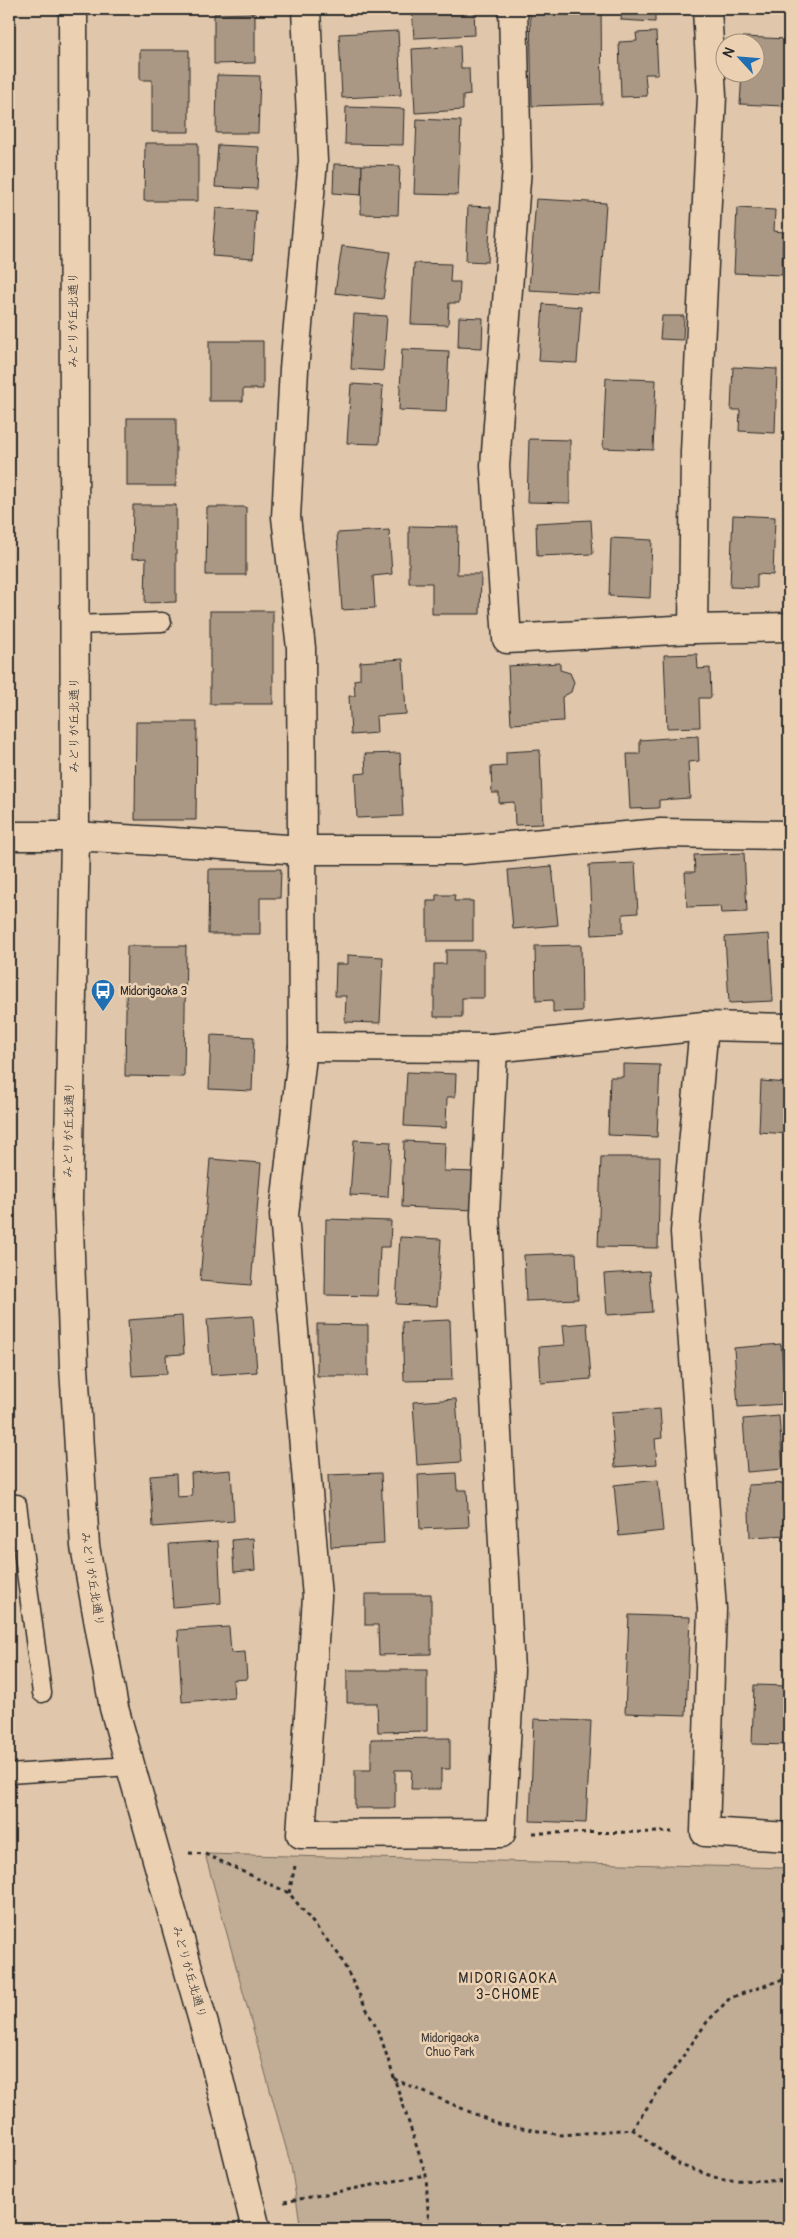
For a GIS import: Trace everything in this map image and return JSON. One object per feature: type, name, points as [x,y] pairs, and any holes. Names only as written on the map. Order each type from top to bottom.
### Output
[{"type":"street","name":"みどりが丘北通り","points":[[73,9],[74,836],[68,1199],[74,1367],[85,1546],[114,1708],[215,2063],[254,2219]]},
{"type":"street","points":[[306,9],[313,161],[294,369],[286,517],[301,648],[303,1047],[284,1216],[317,1597],[301,1834],[501,1833],[510,1670],[485,1215],[493,1048]]},
{"type":"street","points":[[513,9],[517,167],[495,466],[507,639],[693,629],[789,627]]},
{"type":"street","points":[[693,629],[695,452],[712,96],[707,9]]},
{"type":"street","points":[[9,836],[74,836],[303,850],[463,850],[661,833],[789,835]]},
{"type":"street","points":[[303,1047],[493,1048],[704,1026],[789,1028]]},
{"type":"street","points":[[704,1026],[685,1232],[712,1609],[705,1832],[789,1837]]},
{"type":"lane","points":[[73,625],[162,622]]},
{"type":"lane","points":[[17,1504],[42,1693]]},
{"type":"lane","points":[[9,1774],[130,1766]]},
{"type":"path","points":[[501,1833],[705,1832]]},
{"type":"path","points":[[154,1850],[205,1854],[289,1893],[339,1955],[380,2035],[426,2175],[429,2229]]},
{"type":"path","points":[[632,2129],[707,2022],[730,1998],[789,1977]]},
{"type":"path","points":[[394,2079],[498,2124],[562,2135],[632,2129],[680,2164],[723,2180],[789,2181]]},
{"type":"path","points":[[254,2219],[426,2175]]},
{"type":"green space","name":"Midorigaoka Chuo Park","points":[[205,1854],[789,1868],[789,2229],[301,2229],[291,2166]]},
{"type":"building","points":[[412,9],[474,9],[475,35],[414,38]]},
{"type":"building","points":[[530,9],[601,9],[602,104],[532,106]]},
{"type":"building","points":[[622,9],[655,9],[655,22],[621,20]]},
{"type":"building","points":[[255,13],[255,63],[214,64],[214,14]]},
{"type":"building","points":[[398,31],[401,95],[342,98],[339,34]]},
{"type":"building","points":[[656,32],[658,74],[645,74],[647,96],[621,97],[619,42],[637,41],[636,33]]},
{"type":"building","points":[[766,38],[787,39],[784,106],[740,104],[741,82],[766,82]]},
{"type":"building","points":[[460,46],[461,68],[469,68],[470,95],[463,96],[463,110],[415,113],[412,49]]},
{"type":"building","points":[[140,50],[189,50],[189,132],[152,132],[152,80],[140,80]]},
{"type":"building","points":[[217,75],[260,76],[258,133],[216,133]]},
{"type":"building","points":[[346,107],[404,109],[403,145],[345,144]]},
{"type":"building","points":[[417,119],[461,121],[458,195],[414,194]]},
{"type":"building","points":[[145,143],[198,143],[198,201],[144,201]]},
{"type":"building","points":[[218,145],[259,147],[257,189],[215,187]]},
{"type":"building","points":[[334,164],[362,165],[361,195],[333,193]]},
{"type":"building","points":[[362,165],[400,166],[398,215],[361,214]]},
{"type":"building","points":[[536,199],[606,203],[600,294],[529,290]]},
{"type":"building","points":[[468,206],[491,207],[488,262],[466,261]]},
{"type":"building","points":[[216,208],[256,211],[253,259],[212,256]]},
{"type":"building","points":[[737,208],[775,210],[774,231],[783,232],[782,275],[734,273]]},
{"type":"building","points":[[342,246],[390,252],[383,299],[335,293]]},
{"type":"building","points":[[414,263],[451,264],[450,282],[460,282],[459,303],[449,303],[448,325],[411,324]]},
{"type":"building","points":[[543,304],[581,307],[577,363],[539,361]]},
{"type":"building","points":[[354,314],[387,316],[383,371],[351,369]]},
{"type":"building","points":[[662,316],[684,316],[683,340],[660,339]]},
{"type":"building","points":[[459,317],[483,318],[482,348],[458,347]]},
{"type":"building","points":[[209,341],[263,341],[263,389],[243,389],[243,401],[209,401]]},
{"type":"building","points":[[402,349],[449,351],[446,412],[399,410]]},
{"type":"building","points":[[733,367],[777,369],[775,433],[739,431],[740,410],[731,410]]},
{"type":"building","points":[[606,378],[656,380],[653,450],[603,448]]},
{"type":"building","points":[[351,384],[383,386],[379,444],[347,443]]},
{"type":"building","points":[[127,418],[176,418],[176,486],[127,486]]},
{"type":"building","points":[[529,439],[570,440],[570,503],[527,502]]},
{"type":"building","points":[[133,505],[176,505],[176,602],[145,603],[146,558],[132,559]]},
{"type":"building","points":[[207,507],[246,507],[246,575],[206,575]]},
{"type":"building","points":[[733,515],[775,517],[773,575],[757,574],[757,588],[730,587]]},
{"type":"building","points":[[591,520],[593,554],[537,556],[536,523]]},
{"type":"building","points":[[409,526],[458,527],[457,574],[481,574],[480,614],[432,614],[432,583],[409,583]]},
{"type":"building","points":[[389,530],[392,574],[373,576],[375,608],[342,610],[337,533]]},
{"type":"building","points":[[611,538],[652,540],[650,598],[609,596]]},
{"type":"building","points":[[210,611],[273,611],[273,704],[210,704]]},
{"type":"building","points":[[697,654],[698,669],[710,668],[711,698],[699,698],[700,727],[667,728],[664,655]]},
{"type":"building","points":[[403,659],[406,714],[376,716],[377,733],[351,735],[349,696],[355,696],[354,680],[360,679],[360,662]]},
{"type":"building","points":[[560,663],[560,670],[570,673],[574,682],[571,692],[562,697],[563,721],[511,724],[508,666]]},
{"type":"building","points":[[136,722],[197,722],[196,820],[135,820]]},
{"type":"building","points":[[698,736],[699,761],[688,762],[690,798],[659,800],[659,808],[630,809],[627,754],[640,754],[640,740]]},
{"type":"building","points":[[540,750],[543,824],[515,825],[514,802],[499,803],[499,793],[492,793],[491,767],[506,766],[506,752]]},
{"type":"building","points":[[400,753],[403,816],[357,818],[355,774],[366,773],[365,754]]},
{"type":"building","points":[[744,853],[747,912],[721,913],[720,906],[687,907],[685,872],[695,872],[694,855]]},
{"type":"building","points":[[635,863],[638,913],[623,914],[623,933],[592,935],[589,865]]},
{"type":"building","points":[[552,866],[558,925],[513,929],[508,870]]},
{"type":"building","points":[[209,869],[281,869],[280,898],[260,898],[260,934],[208,934]]},
{"type":"building","points":[[436,895],[455,895],[454,901],[473,901],[473,941],[427,941],[427,901],[436,901]]},
{"type":"building","points":[[769,934],[773,1001],[729,1003],[725,937]]},
{"type":"building","points":[[581,945],[582,1011],[553,1012],[553,1000],[536,1001],[535,946]]},
{"type":"building","points":[[127,946],[186,946],[184,1077],[125,1076]]},
{"type":"building","points":[[446,950],[484,950],[484,998],[462,998],[462,1017],[434,1017],[434,964],[446,964]]},
{"type":"building","points":[[348,955],[383,957],[380,1023],[345,1022],[346,996],[335,996],[336,964],[348,964]]},
{"type":"building","points":[[211,1035],[254,1037],[252,1091],[209,1089]]},
{"type":"building","points":[[623,1064],[660,1065],[657,1137],[608,1135],[610,1077],[623,1077]]},
{"type":"building","points":[[407,1072],[456,1074],[455,1097],[447,1097],[446,1128],[404,1126]]},
{"type":"building","points":[[761,1081],[789,1083],[789,1134],[759,1132]]},
{"type":"building","points":[[354,1140],[391,1142],[388,1197],[350,1195]]},
{"type":"building","points":[[404,1141],[445,1143],[444,1171],[477,1172],[475,1210],[402,1207]]},
{"type":"building","points":[[601,1157],[660,1157],[658,1248],[598,1247]]},
{"type":"building","points":[[210,1159],[261,1163],[251,1285],[200,1281]]},
{"type":"building","points":[[326,1219],[391,1221],[390,1247],[380,1247],[378,1296],[325,1295]]},
{"type":"building","points":[[400,1237],[441,1239],[437,1306],[396,1304]]},
{"type":"building","points":[[576,1253],[578,1299],[526,1301],[524,1255]]},
{"type":"building","points":[[649,1271],[652,1312],[607,1315],[604,1274]]},
{"type":"building","points":[[182,1316],[184,1354],[166,1355],[167,1374],[132,1376],[128,1320]]},
{"type":"building","points":[[253,1316],[257,1372],[211,1375],[207,1319]]},
{"type":"building","points":[[450,1320],[452,1380],[404,1381],[402,1322]]},
{"type":"building","points":[[587,1323],[591,1379],[541,1383],[539,1347],[565,1345],[563,1325]]},
{"type":"building","points":[[317,1324],[368,1325],[368,1376],[317,1376]]},
{"type":"building","points":[[781,1344],[786,1404],[738,1407],[734,1348]]},
{"type":"building","points":[[456,1399],[461,1462],[417,1465],[413,1402]]},
{"type":"building","points":[[660,1409],[662,1438],[655,1439],[657,1464],[615,1467],[611,1412]]},
{"type":"building","points":[[779,1416],[783,1469],[747,1472],[743,1419]]},
{"type":"building","points":[[231,1470],[234,1521],[153,1527],[150,1476],[176,1474],[177,1497],[192,1496],[191,1473]]},
{"type":"building","points":[[381,1473],[384,1544],[331,1547],[328,1475]]},
{"type":"building","points":[[456,1473],[457,1490],[467,1490],[469,1527],[420,1529],[418,1475]]},
{"type":"building","points":[[658,1480],[663,1531],[619,1536],[614,1485]]},
{"type":"building","points":[[789,1483],[789,1535],[750,1537],[748,1485]]},
{"type":"building","points":[[253,1538],[255,1570],[234,1572],[232,1540]]},
{"type":"building","points":[[218,1541],[221,1603],[173,1607],[169,1544]]},
{"type":"building","points":[[365,1594],[431,1594],[431,1654],[379,1655],[378,1625],[365,1625]]},
{"type":"building","points":[[629,1615],[690,1617],[686,1715],[625,1713]]},
{"type":"building","points":[[229,1627],[231,1653],[245,1652],[247,1679],[233,1680],[234,1698],[182,1702],[178,1630]]},
{"type":"building","points":[[347,1670],[427,1670],[427,1731],[378,1732],[377,1703],[347,1703]]},
{"type":"building","points":[[754,1685],[789,1686],[789,1745],[752,1744]]},
{"type":"building","points":[[534,1719],[591,1721],[586,1823],[530,1821]]},
{"type":"building","points":[[450,1738],[450,1769],[441,1769],[441,1789],[411,1789],[412,1770],[395,1770],[395,1808],[355,1808],[355,1770],[371,1770],[371,1739]]},
{"type":"place","name":"Midorigaoka 3","points":[[103,1012]]},
{"type":"district","name":"MIDORIGAOKA 3-CHOME","points":[[508,1986]]}]
